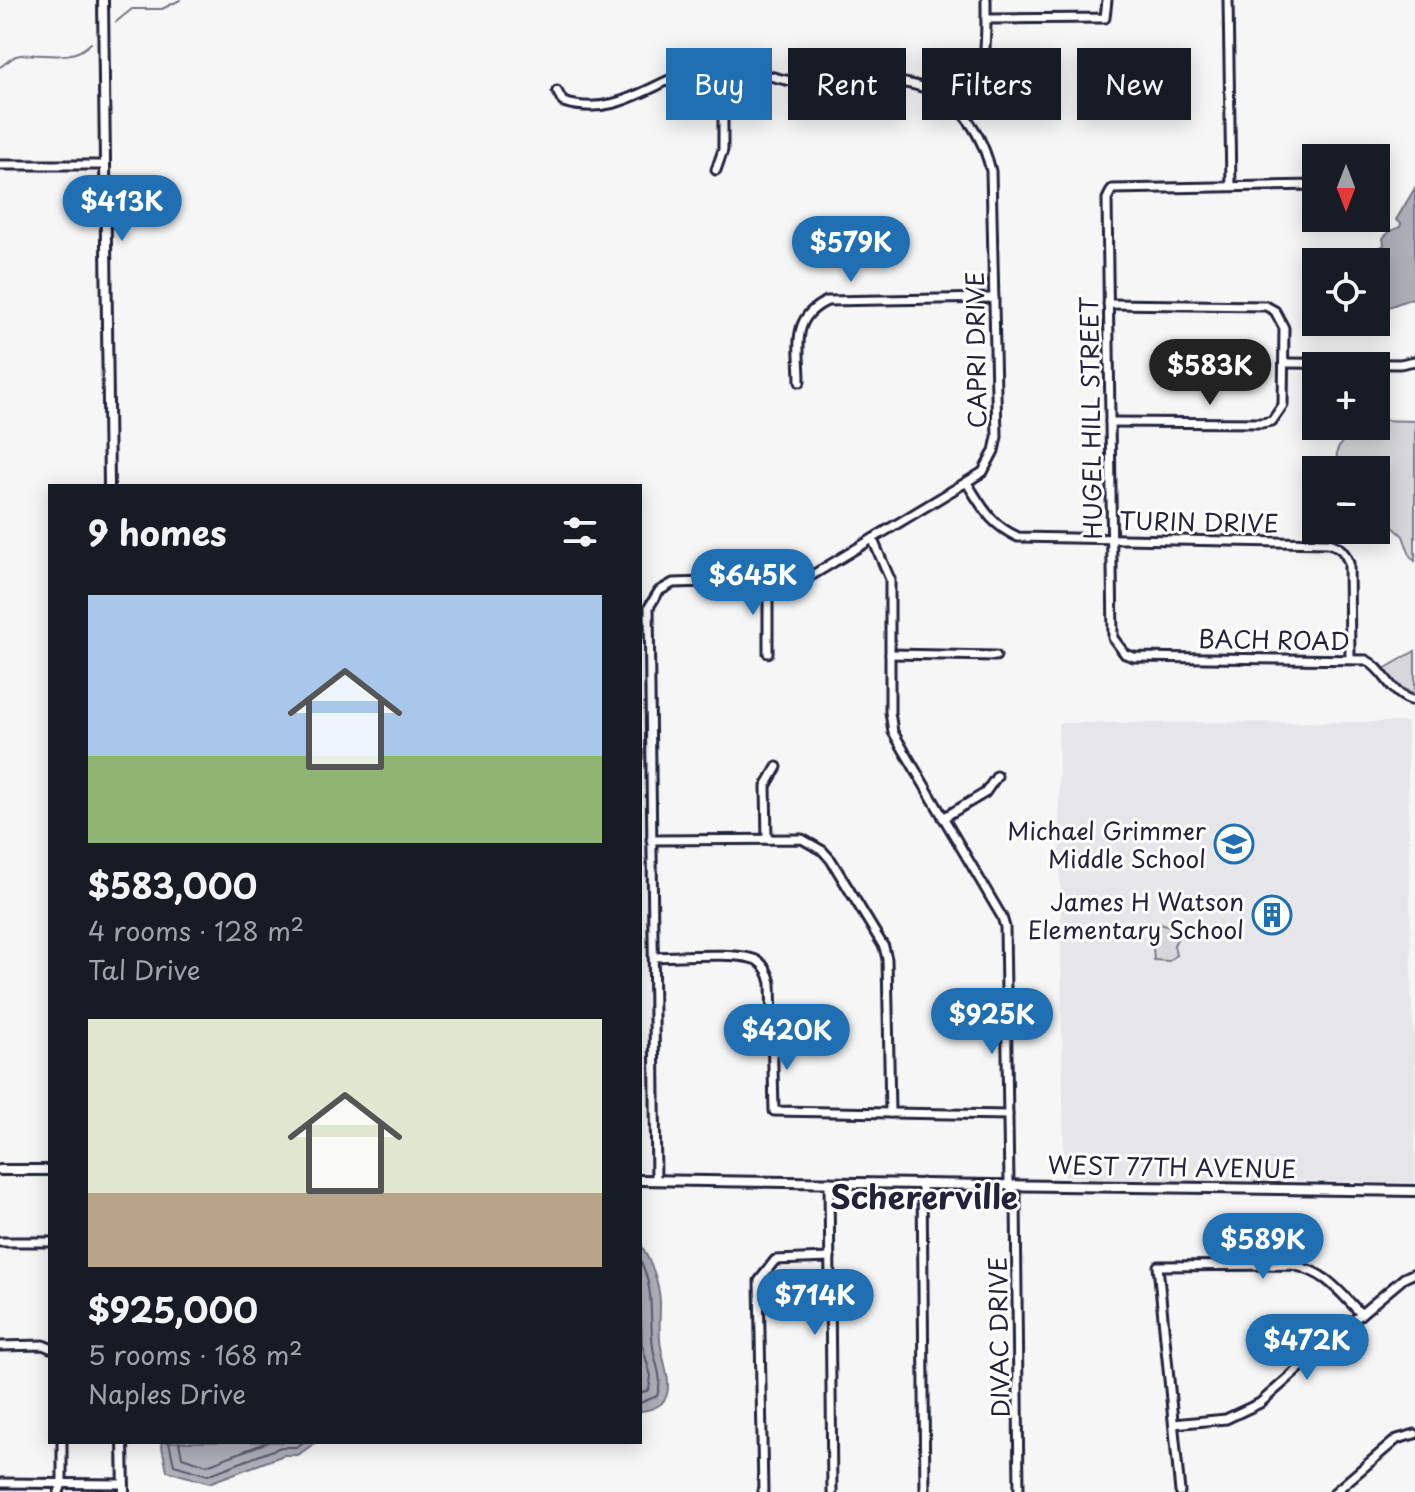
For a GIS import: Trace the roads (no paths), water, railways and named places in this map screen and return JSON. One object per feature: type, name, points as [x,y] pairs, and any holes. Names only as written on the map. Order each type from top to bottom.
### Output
[{"type":"street","points":[[103,0],[109,484]]},
{"type":"street","points":[[986,0],[986,48]]},
{"type":"street","points":[[986,19],[1105,18],[1107,0]]},
{"type":"street","points":[[1228,0],[1231,186],[1302,185]]},
{"type":"street","points":[[772,75],[795,82],[894,81],[922,88]]},
{"type":"street","points":[[557,91],[563,102],[579,107],[600,106],[632,99],[666,83]]},
{"type":"street","points":[[716,170],[723,150],[723,120]]},
{"type":"street","name":"CAPRI DRIVE","points":[[656,1180],[649,607],[659,591],[673,583],[806,579],[967,483],[983,472],[989,463],[997,437],[991,171],[982,142],[968,120]]},
{"type":"street","points":[[0,165],[105,165]]},
{"type":"street","name":"HUGEL HILL STREET","points":[[1118,648],[1113,638],[1107,199],[1112,189],[1231,186]]},
{"type":"street","points":[[800,382],[800,325],[807,313],[827,301],[994,298]]},
{"type":"street","points":[[1108,304],[1266,306],[1275,311],[1284,328],[1283,405],[1272,421],[1110,422]]},
{"type":"street","points":[[1284,363],[1400,364],[1415,361]]},
{"type":"street","name":"TURIN DRIVE","points":[[967,483],[990,519],[1001,529],[1018,537],[1328,543],[1338,546],[1345,552],[1349,563],[1350,659]]},
{"type":"street","name":"DIVAC DRIVE","points":[[873,540],[890,579],[893,732],[1005,927],[1009,1183],[1016,1197],[1019,1492]]},
{"type":"street","points":[[768,581],[768,653]]},
{"type":"street","name":"BACH ROAD","points":[[1118,648],[1134,657],[1366,660],[1376,665],[1396,692],[1415,701]]},
{"type":"street","points":[[890,654],[996,656]]},
{"type":"street","points":[[767,839],[766,786],[777,767]]},
{"type":"street","points":[[943,818],[985,793],[997,776]]},
{"type":"street","points":[[651,840],[802,839],[823,851],[884,947],[889,972],[890,1113]]},
{"type":"street","points":[[653,957],[741,956],[765,967],[771,983],[774,1111],[1008,1115]]},
{"type":"street","points":[[0,1170],[48,1170]]},
{"type":"street","name":"WEST 77TH AVENUE","points":[[642,1180],[1415,1191]]},
{"type":"street","points":[[829,1182],[832,1492]]},
{"type":"street","points":[[922,1183],[925,1492]]},
{"type":"street","points":[[0,1242],[48,1242]]},
{"type":"street","points":[[763,1492],[759,1281],[775,1260],[830,1258]]},
{"type":"street","points":[[1180,1492],[1158,1266],[1293,1265],[1311,1269],[1327,1278],[1361,1314]]},
{"type":"street","points":[[1174,1424],[1226,1419],[1260,1403],[1361,1314],[1404,1278],[1415,1273]]},
{"type":"street","points":[[0,1346],[48,1347]]},
{"type":"street","points":[[1335,1492],[1397,1439],[1415,1434]]},
{"type":"street","points":[[60,1488],[62,1444]]},
{"type":"street","points":[[0,1483],[60,1488],[124,1488],[123,1444]]},
{"type":"water","points":[[1415,188],[1415,297],[1390,307],[1390,248],[1379,248],[1384,245],[1383,238],[1400,227],[1401,223],[1396,220]]},
{"type":"water","points":[[642,1246],[658,1286],[660,1340],[668,1384],[663,1402],[642,1411]]},
{"type":"water","points":[[161,1444],[313,1444],[298,1455],[284,1455],[209,1483],[167,1471]]},
{"type":"waterway","points":[[116,22],[132,9],[162,9],[180,0]]},
{"type":"waterway","points":[[0,67],[16,56],[64,55],[83,50],[91,43]]},
{"type":"place","name":"Michael Grimmer Middle School","points":[[1234,844]]},
{"type":"place","name":"James H Watson Elementary School","points":[[1272,915]]},
{"type":"district","name":"Schererville","points":[[924,1196]]}]
